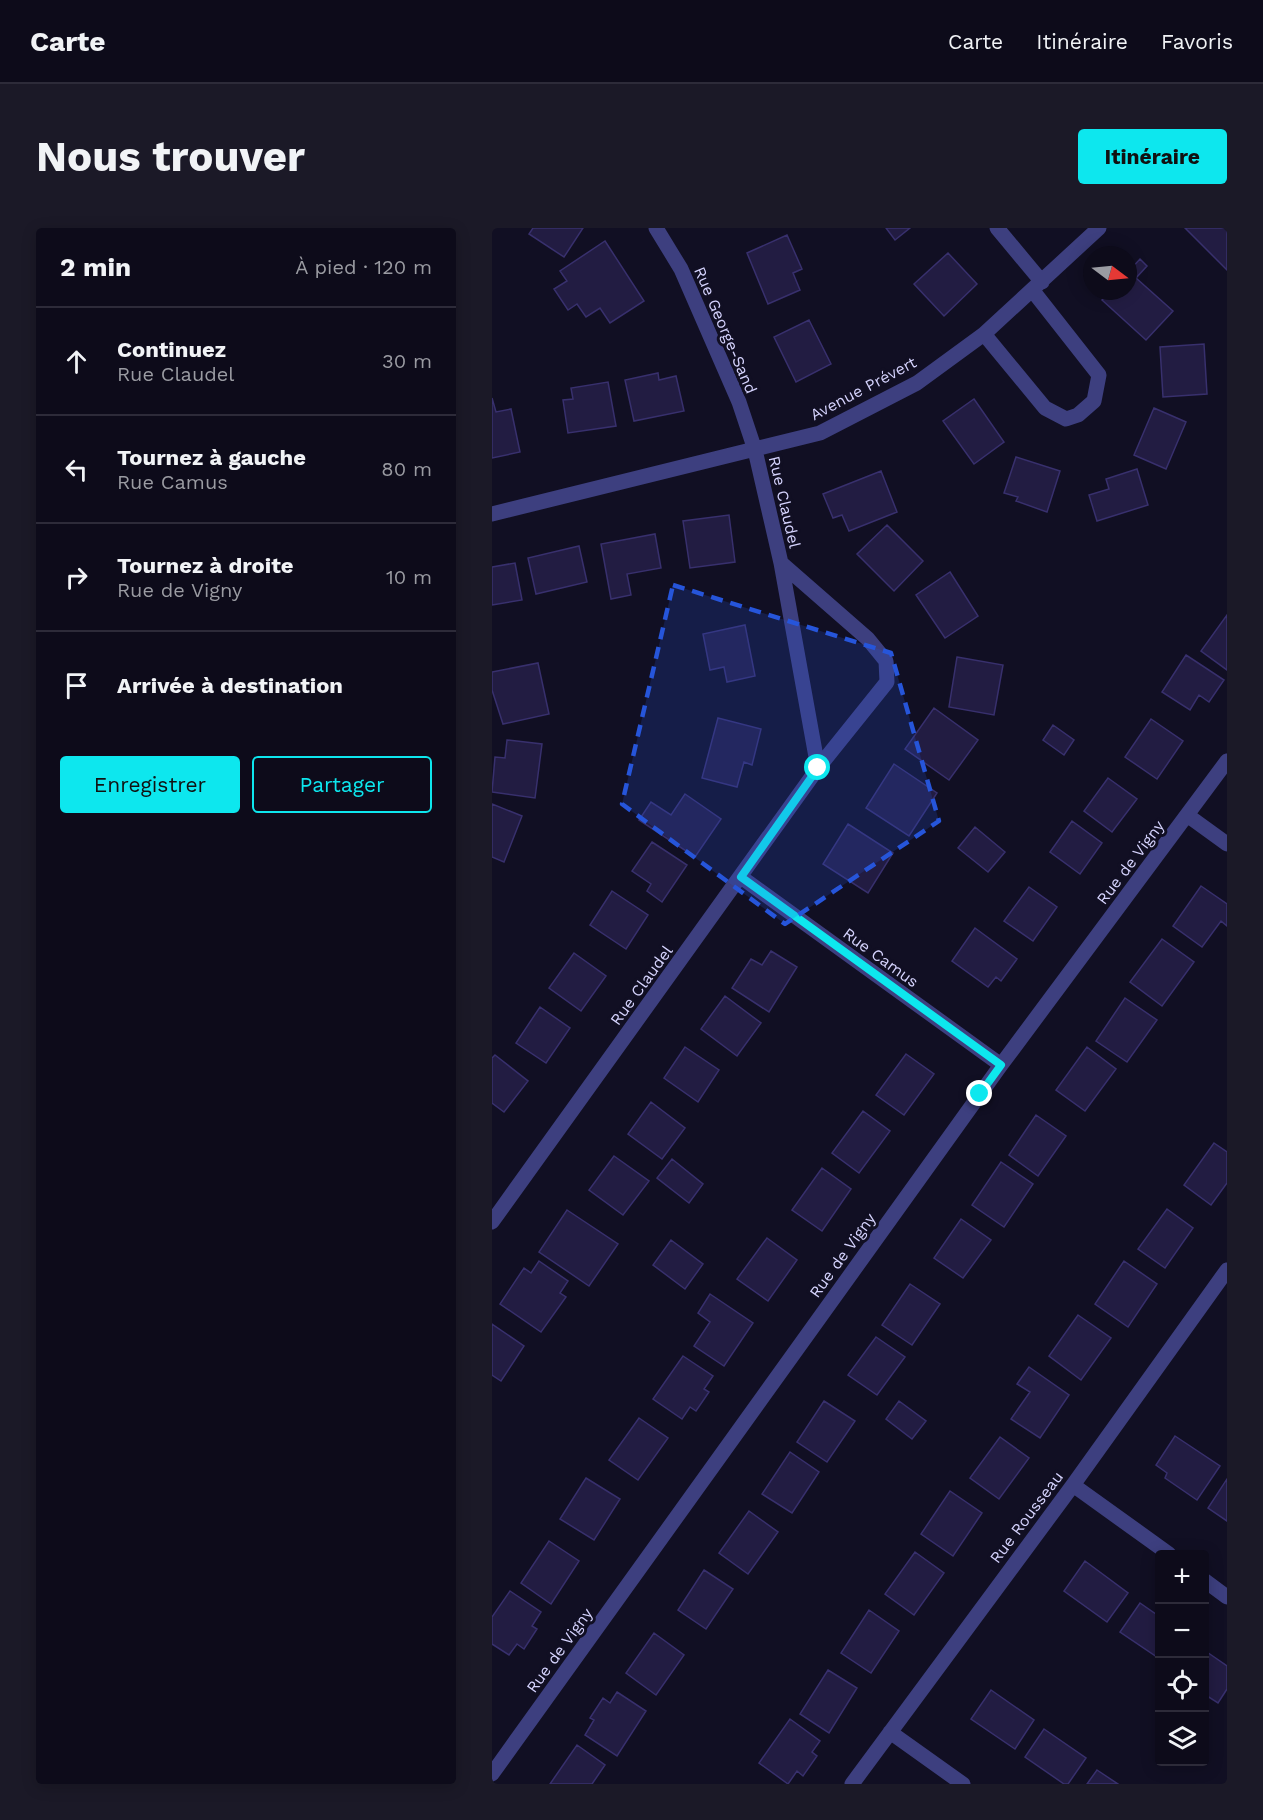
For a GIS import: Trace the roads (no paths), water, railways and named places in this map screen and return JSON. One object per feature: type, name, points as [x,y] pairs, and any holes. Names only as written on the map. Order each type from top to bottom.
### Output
[{"type":"street","name":"Rue George-Sand","points":[[656,228],[681,269],[739,402],[755,450]]},
{"type":"street","points":[[984,334],[1045,408],[1066,419],[1078,415],[1094,401],[1099,375],[997,228]]},
{"type":"street","name":"Avenue Prévert","points":[[492,514],[820,433],[917,383],[984,334],[1099,228]]},
{"type":"street","name":"Rue Claudel","points":[[755,450],[781,563],[818,768]]},
{"type":"street","name":"Rue Claudel","points":[[492,1222],[818,768],[887,682],[886,661],[868,639],[781,563]]},
{"type":"street","name":"Rue de Vigny","points":[[492,1774],[1001,1065],[1227,761]]},
{"type":"street","points":[[1187,815],[1227,844]]},
{"type":"street","name":"Rue Camus","points":[[741,877],[1001,1065]]},
{"type":"street","name":"Rue Rousseau","points":[[852,1784],[1073,1485],[1227,1270]]},
{"type":"street","points":[[1073,1485],[1163,1550]]},
{"type":"street","points":[[1209,1583],[1227,1596]]},
{"type":"street","points":[[890,1732],[963,1784]]}]
